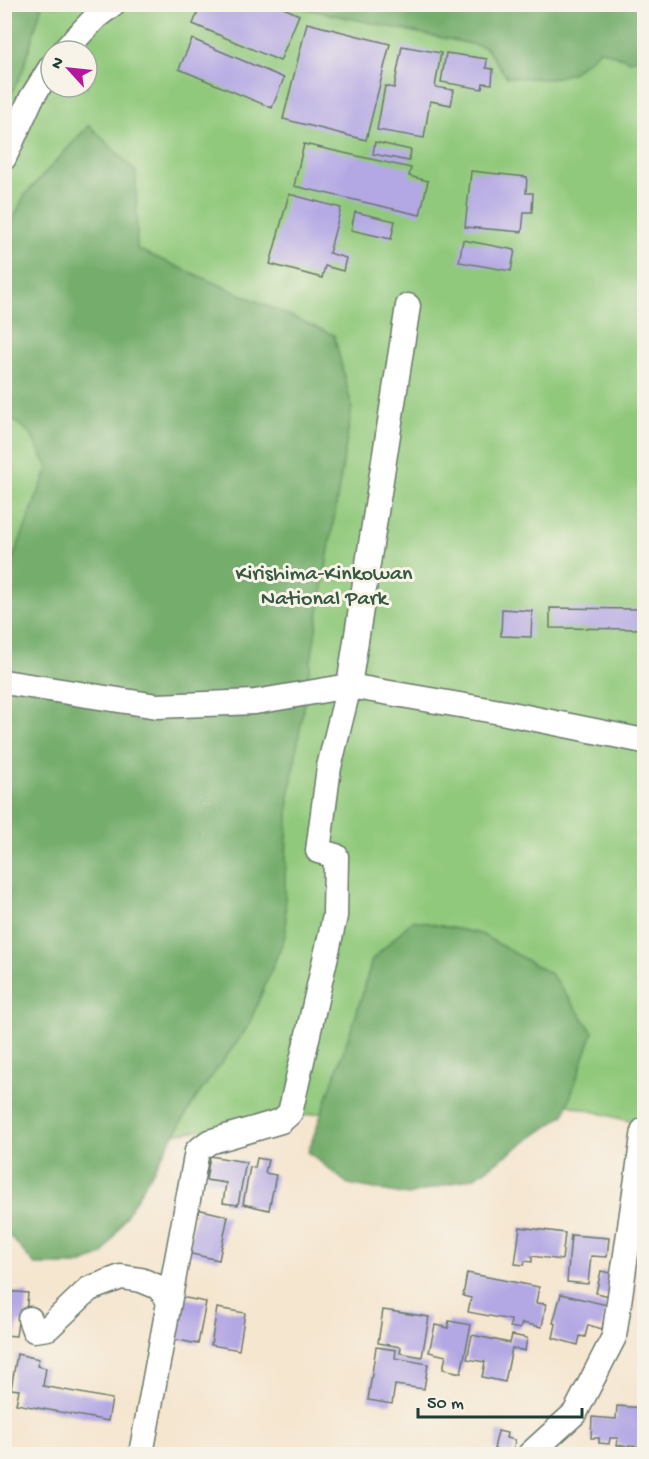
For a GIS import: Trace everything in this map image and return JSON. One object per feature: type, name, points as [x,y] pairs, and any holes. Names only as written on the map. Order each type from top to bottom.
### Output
[{"type":"street","points":[[75,39],[96,17],[113,4]]},
{"type":"street","points":[[4,159],[39,86]]},
{"type":"street","points":[[141,1455],[197,1151],[209,1142],[281,1121],[290,1113],[335,916],[336,856],[318,851],[329,767],[349,686],[408,306]]},
{"type":"street","points":[[4,682],[156,706],[255,702],[349,686],[506,712],[645,741]]},
{"type":"street","points":[[530,1455],[575,1413],[614,1337],[645,1130]]},
{"type":"street","points":[[30,1319],[34,1330],[48,1328],[89,1289],[121,1277],[141,1280],[158,1287],[169,1299]]},
{"type":"green space","points":[[5,4],[42,5],[23,70],[5,107]]},
{"type":"green space","name":"Kirishima-Kinkowan National Park","points":[[4,5],[644,5],[644,1125],[501,1087],[5,1158]]},
{"type":"green space","points":[[297,5],[644,5],[644,55],[631,61],[601,50],[572,73],[551,79],[507,77],[485,47],[306,9]]},
{"type":"green space","points":[[89,125],[136,172],[137,249],[334,335],[352,407],[289,797],[285,881],[286,934],[248,1027],[196,1098],[103,1255],[77,1265],[35,1265],[5,1230],[4,582],[48,468],[30,433],[5,414],[5,238],[24,196]]},
{"type":"green space","points":[[413,920],[481,934],[551,974],[593,1032],[564,1115],[475,1177],[408,1195],[348,1184],[308,1152],[356,1015],[372,960]]},
{"type":"building","points":[[201,4],[275,4],[299,15],[280,61],[193,24]]},
{"type":"building","points":[[307,23],[390,44],[366,140],[283,119]]},
{"type":"building","points":[[192,39],[284,78],[272,108],[179,69]]},
{"type":"building","points":[[402,46],[441,53],[435,87],[454,90],[451,105],[430,101],[424,138],[377,130],[385,86],[394,88]]},
{"type":"building","points":[[446,53],[487,59],[486,68],[493,69],[492,84],[483,83],[482,89],[441,82]]},
{"type":"building","points":[[375,142],[411,150],[409,161],[373,154]]},
{"type":"building","points":[[304,144],[411,168],[409,176],[428,181],[420,215],[294,186]]},
{"type":"building","points":[[471,171],[527,177],[526,193],[533,193],[532,212],[524,212],[522,232],[465,227]]},
{"type":"building","points":[[289,194],[341,208],[329,253],[346,258],[343,271],[325,266],[322,278],[270,264]]},
{"type":"building","points":[[355,212],[395,221],[391,239],[351,230]]},
{"type":"building","points":[[463,240],[515,250],[511,271],[459,262]]},
{"type":"building","points":[[550,608],[641,609],[641,629],[550,628]]},
{"type":"building","points":[[502,609],[532,611],[531,637],[501,636]]},
{"type":"building","points":[[210,1156],[246,1162],[238,1205],[223,1203],[226,1183],[206,1180]]},
{"type":"building","points":[[257,1158],[268,1160],[265,1173],[276,1175],[269,1210],[243,1204],[250,1167],[255,1168]]},
{"type":"building","points":[[197,1209],[228,1216],[219,1260],[187,1253]]},
{"type":"building","points":[[520,1227],[565,1233],[562,1260],[532,1256],[532,1262],[525,1261],[524,1265],[515,1264]]},
{"type":"building","points":[[571,1235],[609,1238],[607,1257],[591,1256],[588,1284],[567,1282]]},
{"type":"building","points":[[601,1271],[619,1275],[614,1297],[596,1293]]},
{"type":"building","points":[[467,1273],[539,1287],[536,1303],[546,1304],[542,1327],[522,1323],[520,1329],[510,1327],[511,1320],[468,1312],[471,1298],[463,1296]]},
{"type":"building","points":[[4,1291],[28,1293],[25,1323],[18,1322],[16,1336],[4,1335]]},
{"type":"building","points":[[561,1294],[607,1305],[602,1329],[588,1325],[585,1337],[580,1336],[578,1345],[553,1338],[556,1324],[553,1323]]},
{"type":"building","points":[[181,1297],[206,1302],[198,1344],[173,1339]]},
{"type":"building","points":[[217,1308],[245,1313],[239,1350],[211,1345]]},
{"type":"building","points":[[383,1310],[429,1317],[422,1357],[400,1353],[401,1347],[378,1343]]},
{"type":"building","points":[[449,1321],[471,1325],[461,1373],[443,1369],[446,1356],[429,1352],[435,1325],[448,1328]]},
{"type":"building","points":[[472,1335],[510,1343],[512,1335],[527,1338],[525,1351],[512,1348],[505,1382],[482,1377],[485,1362],[467,1359]]},
{"type":"building","points":[[376,1347],[396,1350],[395,1358],[428,1364],[424,1389],[395,1385],[392,1404],[368,1400]]},
{"type":"building","points":[[17,1354],[39,1359],[37,1366],[46,1368],[43,1386],[112,1399],[108,1421],[16,1404],[19,1390],[11,1389]]},
{"type":"building","points":[[617,1406],[644,1408],[644,1447],[617,1445],[618,1438],[610,1438],[609,1444],[599,1443],[599,1438],[591,1438],[592,1417],[616,1419]]},
{"type":"building","points":[[498,1431],[507,1433],[506,1438],[515,1440],[513,1453],[494,1449]]}]
